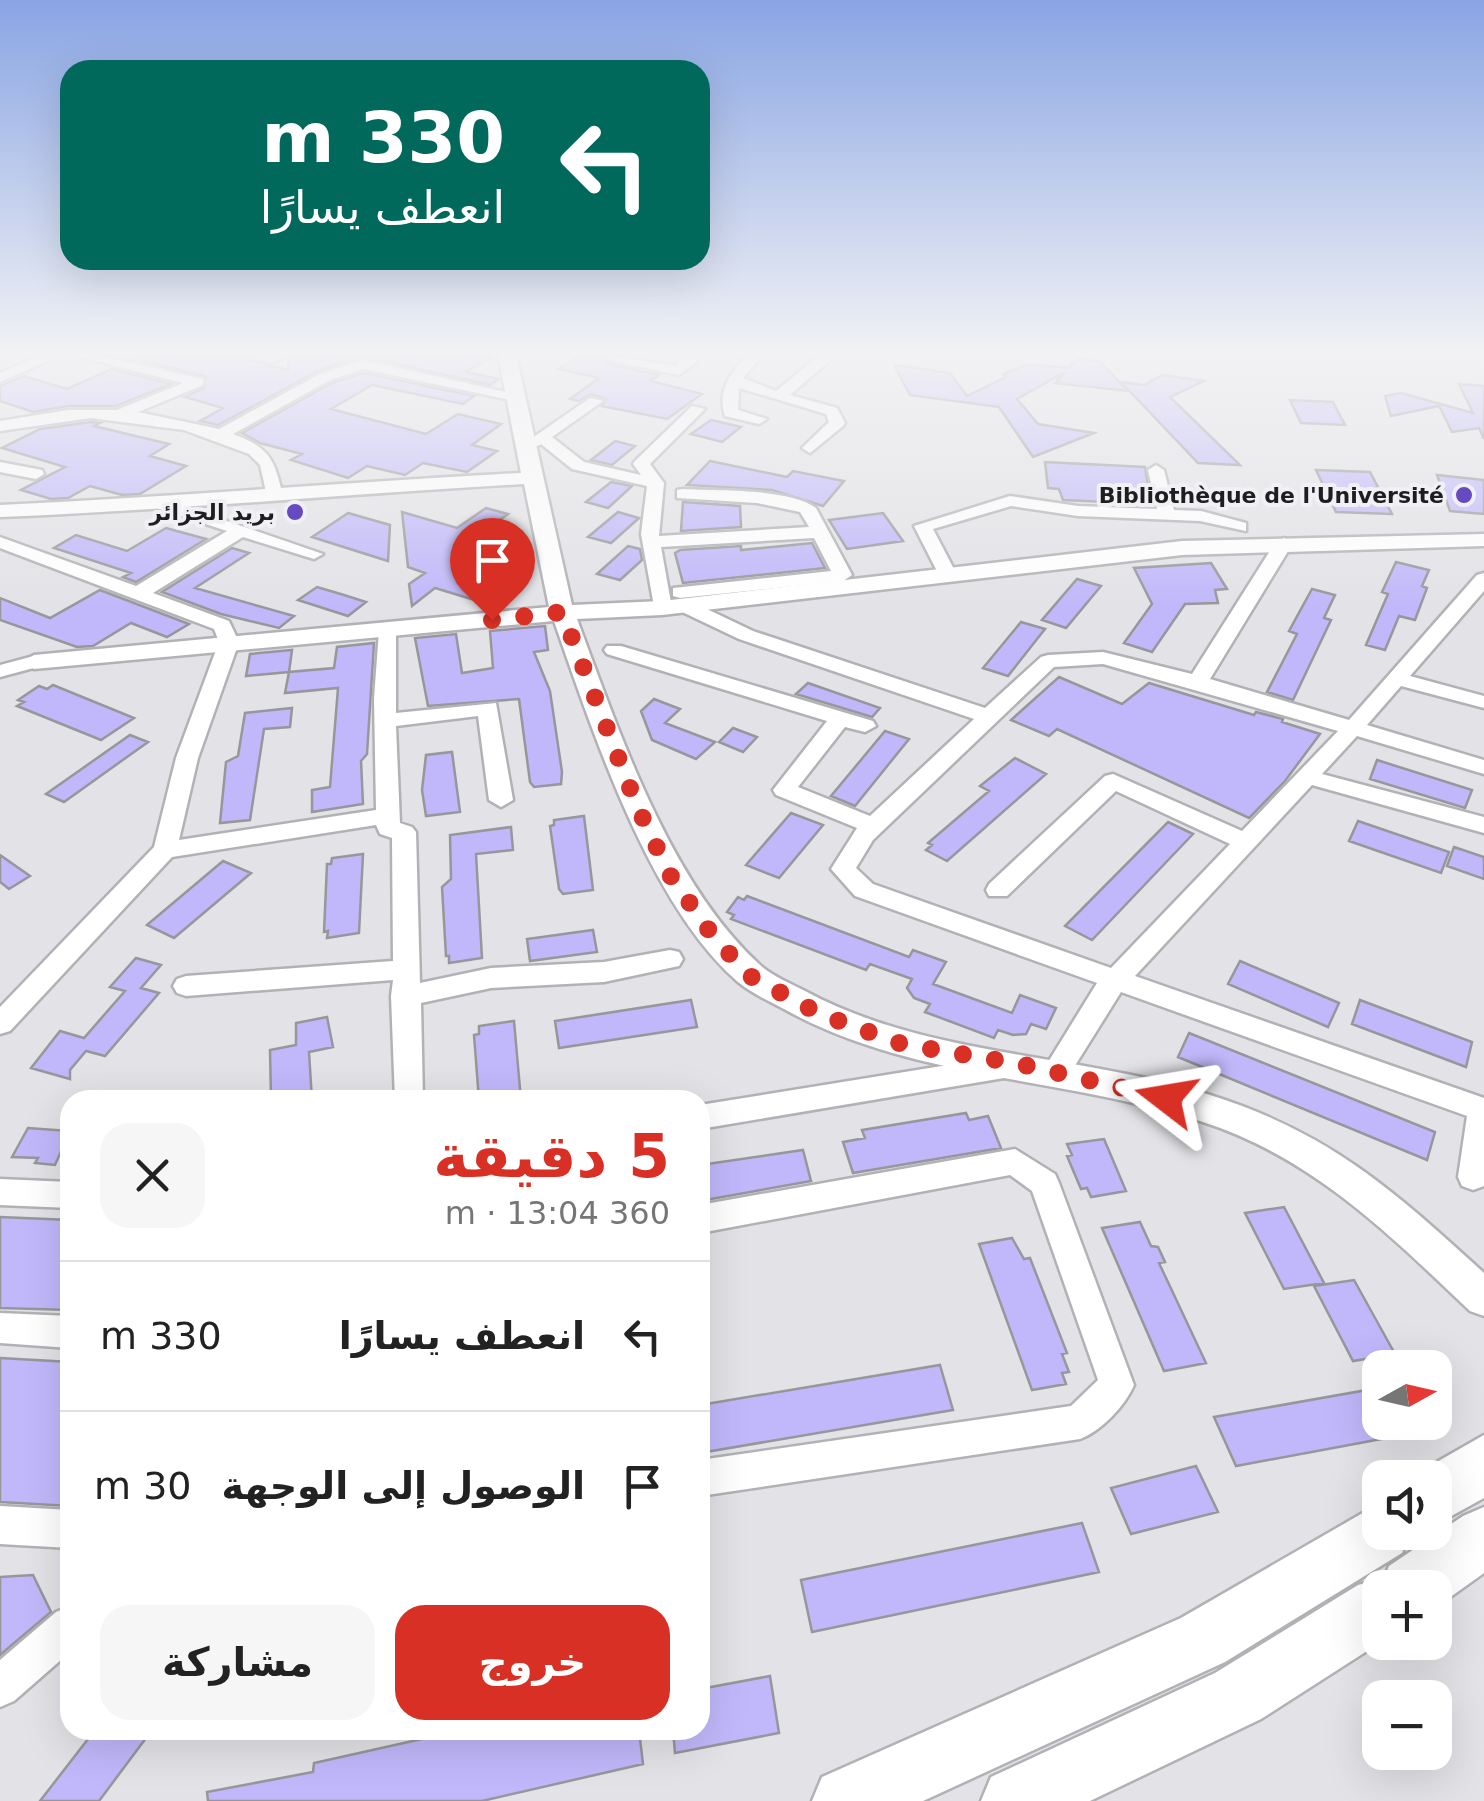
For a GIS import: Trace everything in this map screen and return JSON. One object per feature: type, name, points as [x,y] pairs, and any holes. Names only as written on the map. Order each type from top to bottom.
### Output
[{"type":"main road","points":[[1452,1485],[1484,1464]]},
{"type":"main road","points":[[1437,1570],[1484,1537]]},
{"type":"main road","points":[[846,1801],[1203,1640],[1362,1543]]},
{"type":"main road","points":[[1015,1801],[1238,1696],[1362,1618]]},
{"type":"street","points":[[229,439],[267,462],[274,492]]},
{"type":"street","points":[[528,439],[562,612],[637,806],[670,875],[713,936],[750,976],[820,1014],[902,1044],[1020,1064],[1203,1107],[1304,1149],[1377,1199],[1484,1298]]},
{"type":"street","points":[[533,454],[551,439]]},
{"type":"street","points":[[666,439],[641,464],[656,483],[652,542],[675,602],[746,635],[990,717]]},
{"type":"street","points":[[810,448],[819,439]]},
{"type":"street","points":[[0,510],[163,504],[533,454],[656,483]]},
{"type":"street","points":[[0,467],[36,474]]},
{"type":"street","points":[[1156,470],[1167,515]]},
{"type":"street","points":[[675,602],[843,575],[808,508],[756,498],[683,494]]},
{"type":"street","points":[[948,575],[923,526],[1010,502],[1078,510],[1201,516],[1240,527]]},
{"type":"street","points":[[163,504],[314,554]]},
{"type":"street","points":[[142,592],[240,531]]},
{"type":"street","points":[[652,542],[819,532]]},
{"type":"street","points":[[0,670],[34,662],[389,631],[1182,548],[1484,540]]},
{"type":"street","points":[[0,542],[222,624],[229,642],[187,758],[165,850],[0,1024]]},
{"type":"street","points":[[1198,682],[1284,543]]},
{"type":"street","points":[[1056,1072],[1117,978],[1353,728],[1484,580]]},
{"type":"street","points":[[389,631],[388,829],[404,832],[408,1090]]},
{"type":"street","points":[[614,650],[865,726]]},
{"type":"street","points":[[1472,1178],[1483,1110],[864,890],[843,870],[874,826],[1048,661],[1103,658],[1198,682],[1484,767]]},
{"type":"street","points":[[1397,679],[1484,702]]},
{"type":"street","points":[[386,721],[488,708],[502,800]]},
{"type":"street","points":[[841,718],[784,790],[874,826]]},
{"type":"street","points":[[1307,777],[1484,825]]},
{"type":"street","points":[[998,890],[1113,781],[1246,842]]},
{"type":"street","points":[[165,850],[388,816]]},
{"type":"street","points":[[186,986],[404,983],[604,972],[670,960]]},
{"type":"street","points":[[710,1115],[921,1084],[1020,1064]]},
{"type":"street","points":[[710,1217],[1015,1162],[1044,1182],[1117,1385],[1080,1422],[710,1477]]},
{"type":"street","points":[[0,1192],[60,1195]]},
{"type":"street","points":[[0,1328],[60,1331]]},
{"type":"street","points":[[0,1525],[60,1528]]},
{"type":"street","points":[[0,1687],[60,1635]]},
{"type":"building","points":[[20,439],[148,439],[169,444],[150,456],[186,466],[140,494],[122,495],[90,486],[68,498],[51,499],[21,490],[65,467],[2,448]]},
{"type":"building","points":[[253,439],[480,439],[472,445],[497,451],[467,472],[423,463],[405,475],[367,466],[348,478],[291,460],[302,454]]},
{"type":"building","points":[[1021,439],[1079,439],[1033,457]]},
{"type":"building","points":[[1175,439],[1213,439],[1240,465],[1198,463]]},
{"type":"building","points":[[615,441],[635,446],[612,465],[591,460]]},
{"type":"building","points":[[710,461],[787,477],[793,471],[844,481],[823,506],[772,490],[687,485]]},
{"type":"building","points":[[1045,462],[1145,467],[1151,504],[1063,500],[1059,489],[1048,488]]},
{"type":"building","points":[[1316,470],[1370,472],[1392,514],[1336,512]]},
{"type":"building","name":"Bibliothèque de l'Université","points":[[1437,475],[1484,480],[1484,514],[1450,511]]},
{"type":"building","points":[[611,482],[632,486],[608,508],[586,502]]},
{"type":"building","points":[[683,502],[740,506],[741,527],[681,531]]},
{"type":"building","points":[[486,508],[508,514],[462,546],[477,550],[465,559],[513,571],[478,601],[435,588],[412,606],[409,584],[425,573],[408,567],[402,512],[457,528]]},
{"type":"building","points":[[618,512],[639,518],[611,543],[588,537]]},
{"type":"building","points":[[348,513],[390,525],[388,561],[312,537]]},
{"type":"building","points":[[883,513],[903,541],[847,549],[829,520]]},
{"type":"building","points":[[166,528],[206,539],[136,582],[123,577],[131,573],[54,548],[76,535],[127,551]]},
{"type":"building","points":[[812,543],[825,568],[683,583],[675,553],[680,550],[741,546],[741,550]]},
{"type":"building","points":[[628,546],[640,549],[642,560],[620,580],[597,574]]},
{"type":"building","points":[[232,548],[249,553],[195,588],[294,616],[279,628],[221,614],[162,592]]},
{"type":"building","points":[[1396,562],[1429,570],[1422,586],[1427,588],[1415,620],[1399,616],[1385,650],[1366,645],[1388,594],[1382,592]]},
{"type":"building","points":[[1211,563],[1227,589],[1215,590],[1218,603],[1185,604],[1152,652],[1124,643],[1152,604],[1134,568]]},
{"type":"building","points":[[1077,579],[1101,586],[1066,628],[1042,620]]},
{"type":"building","points":[[317,587],[366,602],[348,616],[298,600]]},
{"type":"building","points":[[1312,589],[1335,595],[1324,618],[1331,620],[1293,700],[1267,692],[1297,634],[1289,631]]},
{"type":"building","points":[[100,590],[189,624],[167,637],[131,623],[93,646],[77,647],[0,620],[0,598],[50,618]]},
{"type":"building","points":[[1021,622],[1045,629],[1008,676],[983,668]]},
{"type":"building","points":[[545,626],[548,650],[534,652],[550,691],[562,772],[561,784],[534,787],[530,782],[519,699],[428,706],[415,638],[456,634],[462,673],[493,668],[490,631]]},
{"type":"building","points":[[374,643],[367,754],[361,761],[363,804],[312,812],[312,790],[330,787],[338,688],[285,693],[289,672],[334,668],[337,647]]},
{"type":"building","points":[[292,650],[289,672],[246,676],[250,654]]},
{"type":"building","points":[[1059,677],[1122,704],[1149,683],[1254,715],[1256,712],[1283,719],[1282,722],[1320,734],[1285,781],[1249,818],[1057,729],[1049,736],[1011,720]]},
{"type":"building","points":[[808,683],[880,708],[872,717],[796,694]]},
{"type":"building","points":[[53,685],[134,718],[101,740],[17,706],[24,702],[18,700],[39,686],[47,689]]},
{"type":"building","points":[[654,699],[680,709],[665,723],[715,742],[696,759],[652,740],[641,711]]},
{"type":"building","points":[[292,708],[290,727],[264,729],[250,820],[220,823],[226,762],[238,756],[245,713]]},
{"type":"building","points":[[733,728],[757,737],[743,752],[719,742]]},
{"type":"building","points":[[885,731],[909,739],[855,806],[831,796]]},
{"type":"building","points":[[130,735],[148,742],[64,802],[46,794]]},
{"type":"building","points":[[452,752],[460,812],[426,816],[422,790],[426,755]]},
{"type":"building","points":[[1015,758],[1046,774],[947,861],[926,850],[932,845],[928,843],[989,791],[980,786]]},
{"type":"building","points":[[1377,760],[1472,790],[1465,808],[1370,779]]},
{"type":"building","points":[[791,813],[823,825],[779,878],[746,865]]},
{"type":"building","points":[[584,816],[593,890],[563,894],[550,826],[554,820]]},
{"type":"building","points":[[1358,821],[1449,852],[1441,873],[1349,841]]},
{"type":"building","points":[[1168,822],[1193,834],[1092,940],[1065,926]]},
{"type":"building","points":[[511,827],[513,850],[476,854],[482,958],[449,963],[442,887],[451,879],[450,835]]},
{"type":"building","points":[[1454,847],[1484,857],[1484,879],[1447,866]]},
{"type":"building","points":[[363,854],[359,933],[327,938],[327,864],[331,864],[332,858]]},
{"type":"building","points":[[0,855],[30,876],[9,889],[0,882]]},
{"type":"building","points":[[223,861],[251,873],[174,938],[147,925]]},
{"type":"building","points":[[747,896],[909,957],[913,950],[946,962],[933,984],[1012,1013],[1020,995],[1056,1008],[1046,1029],[1031,1024],[1026,1034],[998,1030],[994,1038],[925,1012],[930,1004],[914,998],[907,988],[912,979],[870,964],[866,970],[731,919],[734,915],[727,912],[738,897],[744,900]]},
{"type":"building","points":[[593,930],[597,952],[530,961],[527,939]]},
{"type":"building","points":[[136,958],[161,965],[141,988],[159,993],[105,1056],[86,1051],[70,1070],[70,1079],[31,1068],[60,1031],[84,1038],[125,991],[110,987]]},
{"type":"building","points":[[1240,961],[1339,1003],[1328,1027],[1228,984]]},
{"type":"building","points":[[691,1000],[697,1027],[559,1048],[555,1021]]},
{"type":"building","points":[[1360,1000],[1472,1042],[1466,1067],[1352,1024]]},
{"type":"building","points":[[327,1017],[333,1047],[309,1052],[311,1090],[271,1090],[270,1050],[296,1045],[296,1023]]},
{"type":"building","points":[[514,1021],[520,1090],[478,1090],[474,1035],[479,1034],[479,1026]]},
{"type":"building","points":[[1189,1033],[1435,1132],[1427,1160],[1178,1057]]},
{"type":"building","points":[[966,1113],[969,1120],[988,1116],[1001,1148],[853,1173],[843,1142],[865,1138],[862,1130]]},
{"type":"building","points":[[28,1128],[60,1130],[60,1154],[55,1165],[35,1163],[38,1158],[12,1157]]},
{"type":"building","points":[[1104,1139],[1126,1191],[1091,1197],[1087,1188],[1081,1189],[1067,1156],[1072,1155],[1067,1144]]},
{"type":"building","points":[[803,1150],[811,1181],[710,1199],[710,1164]]},
{"type":"building","points":[[1284,1207],[1324,1283],[1284,1289],[1245,1213]]},
{"type":"building","points":[[0,1217],[60,1220],[60,1310],[0,1308]]},
{"type":"building","points":[[1140,1222],[1151,1246],[1158,1247],[1165,1262],[1159,1263],[1206,1363],[1164,1371],[1102,1228]]},
{"type":"building","points":[[1012,1238],[1024,1259],[1030,1258],[1067,1353],[1062,1354],[1069,1372],[1062,1373],[1066,1384],[1032,1390],[979,1244]]},
{"type":"building","points":[[1354,1280],[1393,1350],[1362,1350],[1362,1360],[1353,1361],[1314,1286]]},
{"type":"building","points":[[0,1358],[60,1361],[60,1505],[0,1502]]},
{"type":"building","points":[[940,1365],[953,1410],[710,1451],[710,1403]]},
{"type":"building","points":[[1362,1391],[1362,1440],[1376,1440],[1236,1466],[1214,1417]]},
{"type":"building","points":[[1196,1466],[1218,1512],[1131,1534],[1111,1488]]},
{"type":"building","points":[[1082,1523],[1099,1572],[812,1632],[801,1580]]},
{"type":"building","points":[[33,1575],[51,1612],[0,1655],[0,1577]]},
{"type":"building","points":[[770,1676],[779,1733],[675,1753],[674,1740],[710,1740],[710,1687]]},
{"type":"building","points":[[87,1740],[145,1740],[99,1801],[40,1801]]},
{"type":"building","points":[[417,1740],[640,1740],[643,1764],[482,1801],[208,1801],[207,1792],[313,1772],[314,1763]]},
{"type":"place","name":"Bibliothèque de l'Université","points":[[1464,495]]},
{"type":"place","name":"بريد الجزائر","points":[[295,512]]},
{"type":"route","points":[[492,620],[562,612],[637,806],[670,875],[713,936],[750,976],[820,1014],[902,1044],[1020,1064],[1166,1098]]}]
